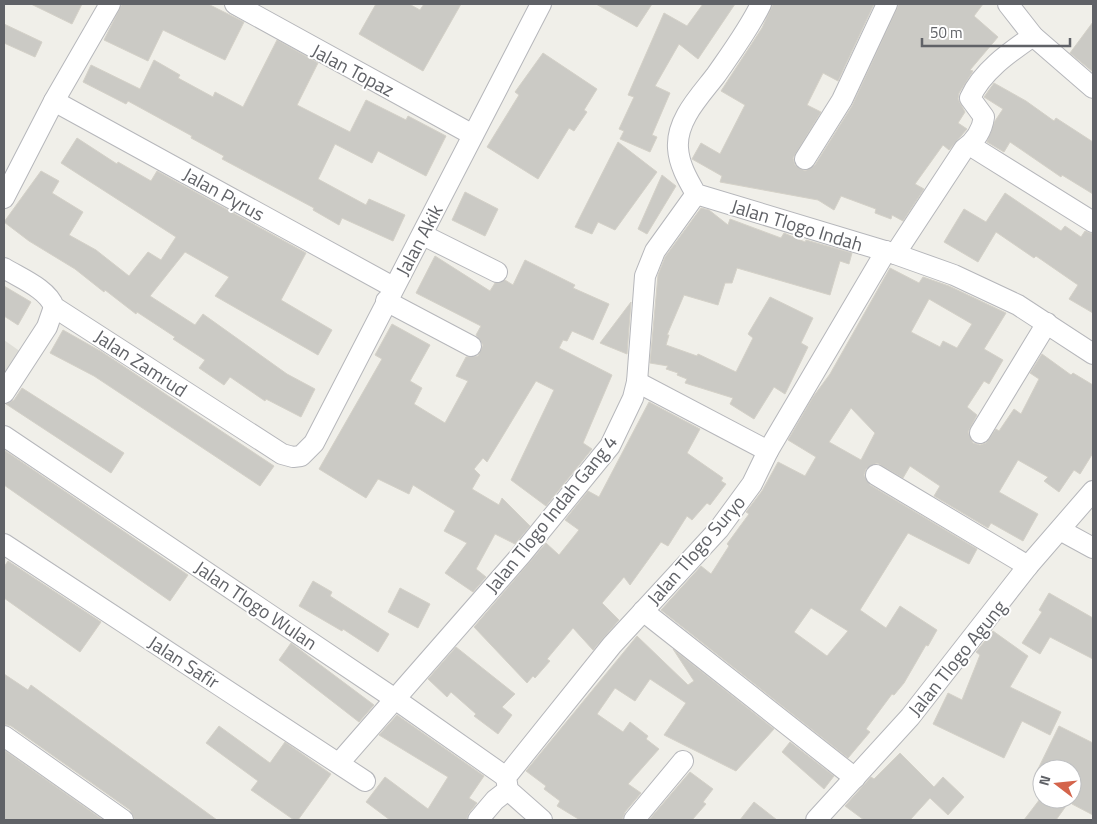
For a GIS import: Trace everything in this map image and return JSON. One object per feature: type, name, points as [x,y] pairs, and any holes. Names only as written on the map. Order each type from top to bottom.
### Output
[{"type":"street","points":[[4,198],[54,101],[110,4]]},
{"type":"street","name":"Jalan Topaz","points":[[235,4],[473,135]]},
{"type":"street","name":"Jalan Akik","points":[[282,454],[293,457],[301,456],[314,442],[390,294],[423,235],[541,4]]},
{"type":"street","points":[[696,194],[680,161],[678,147],[680,128],[690,110],[749,27],[761,4]]},
{"type":"street","points":[[805,159],[842,100],[887,4]]},
{"type":"street","points":[[1008,4],[1033,36],[1093,88]]},
{"type":"street","name":"Jalan Tlogo Suryo","points":[[478,820],[495,800],[570,696],[643,610],[719,530],[752,484],[768,451],[891,253],[964,149],[971,146],[984,117],[971,102],[970,98],[973,91],[1000,59],[1033,36]]},
{"type":"street","name":"Jalan Pyrus","points":[[54,101],[390,294],[471,346]]},
{"type":"street","points":[[971,146],[1093,222]]},
{"type":"street","name":"Jalan Tlogo Indah","points":[[696,194],[891,253],[981,287],[1018,305],[1093,354]]},
{"type":"street","name":"Jalan Tlogo Indah Gang 4","points":[[339,764],[521,555],[610,446],[634,398],[637,382],[645,276],[655,251],[696,194]]},
{"type":"street","points":[[423,235],[497,272]]},
{"type":"street","name":"Jalan Zamrud","points":[[4,268],[45,294],[52,300],[54,308],[282,454]]},
{"type":"street","points":[[4,393],[47,327],[54,308]]},
{"type":"street","points":[[980,433],[1046,323]]},
{"type":"street","points":[[637,382],[768,451]]},
{"type":"street","name":"Jalan Tlogo Wulan","points":[[4,436],[395,699],[507,783]]},
{"type":"street","points":[[876,475],[1028,566]]},
{"type":"street","name":"Jalan Tlogo Agung","points":[[816,820],[910,717],[1028,566],[1093,491]]},
{"type":"street","points":[[1060,530],[1093,548]]},
{"type":"street","name":"Jalan Safir","points":[[4,544],[365,781]]},
{"type":"street","points":[[643,610],[855,778]]},
{"type":"street","points":[[4,736],[123,820]]},
{"type":"street","points":[[634,820],[683,761]]},
{"type":"street","points":[[507,783],[542,820]]},
{"type":"shaded area","points":[[4,340],[21,352],[4,378]]},
{"type":"building","points":[[31,4],[82,4],[72,24]]},
{"type":"building","points":[[122,4],[208,4],[244,22],[225,60],[163,30],[148,61],[104,40]]},
{"type":"building","points":[[376,4],[409,4],[420,10],[424,4],[461,4],[423,71],[359,34]]},
{"type":"building","points":[[596,4],[652,4],[637,27]]},
{"type":"building","points":[[703,4],[735,4],[698,59],[679,44],[655,86],[670,93],[652,135],[657,137],[650,152],[620,139],[624,131],[619,129],[634,97],[628,95],[664,13],[687,26]]},
{"type":"building","points":[[773,4],[874,4],[838,81],[823,73],[807,105],[821,112],[793,158],[795,165],[805,171],[815,165],[852,106],[899,4],[983,4],[974,16],[998,37],[970,70],[973,71],[959,93],[958,99],[965,112],[958,123],[967,129],[949,150],[943,145],[915,184],[924,189],[903,221],[892,215],[891,219],[875,213],[876,209],[841,196],[834,210],[818,200],[720,182],[722,176],[692,159],[701,143],[720,154],[745,105],[721,91],[762,28]]},
{"type":"building","points":[[1093,22],[1093,72],[1070,53]]},
{"type":"building","points":[[4,24],[42,42],[35,57],[4,43]]},
{"type":"building","points":[[277,40],[318,63],[297,105],[350,132],[366,100],[406,120],[408,116],[446,136],[426,176],[378,151],[372,163],[335,144],[318,179],[366,205],[369,199],[405,215],[393,241],[342,218],[339,225],[313,210],[314,208],[222,159],[224,156],[191,138],[192,136],[128,101],[126,104],[83,82],[91,65],[140,89],[154,60],[180,75],[178,78],[213,97],[215,92],[243,107]]},
{"type":"building","points":[[543,53],[597,89],[584,110],[587,112],[574,131],[569,128],[538,179],[487,147],[519,95],[515,92]]},
{"type":"building","points":[[994,83],[1026,101],[1054,121],[1056,118],[1093,142],[1093,194],[1062,175],[1061,177],[1010,142],[1004,152],[987,142],[995,121],[1003,109],[984,97]]},
{"type":"building","points":[[77,138],[117,164],[118,162],[151,181],[157,171],[306,253],[281,300],[332,330],[318,355],[215,296],[229,277],[185,252],[150,296],[195,325],[203,314],[287,374],[315,389],[301,417],[266,399],[265,401],[230,377],[224,385],[199,368],[205,360],[173,339],[175,337],[137,312],[136,314],[75,269],[29,241],[4,222],[41,171],[59,181],[52,193],[83,212],[69,235],[96,250],[129,276],[148,252],[161,260],[176,237],[61,163]]},
{"type":"building","points":[[618,142],[657,172],[615,230],[598,222],[592,234],[575,227]]},
{"type":"building","points":[[662,175],[676,186],[647,234],[638,229]]},
{"type":"building","points":[[465,192],[498,209],[485,236],[452,220]]},
{"type":"building","points":[[1005,193],[1061,231],[1065,226],[1081,237],[1085,231],[1093,234],[1093,313],[1069,299],[1078,285],[1036,256],[1034,258],[996,232],[978,262],[944,242],[964,209],[986,222]]},
{"type":"building","points":[[701,208],[709,210],[728,225],[730,219],[781,238],[784,233],[805,242],[806,240],[852,253],[849,264],[840,261],[830,295],[737,268],[732,283],[725,283],[718,305],[684,295],[667,335],[669,335],[666,345],[697,356],[698,354],[736,372],[753,338],[748,334],[770,297],[813,318],[801,343],[808,347],[785,394],[774,387],[754,419],[730,404],[733,398],[685,383],[687,379],[677,375],[678,373],[666,369],[668,366],[650,363],[658,275],[665,257]]},
{"type":"building","points":[[435,256],[490,291],[495,283],[505,280],[513,285],[525,260],[575,285],[573,288],[609,304],[593,340],[572,331],[567,341],[563,340],[559,348],[612,375],[583,443],[592,449],[546,506],[511,480],[554,390],[536,381],[487,462],[483,458],[474,469],[480,475],[472,489],[499,505],[502,498],[530,526],[515,544],[495,534],[476,569],[486,577],[473,592],[445,573],[467,543],[444,531],[455,511],[413,485],[409,494],[378,479],[366,498],[319,469],[382,359],[375,355],[392,324],[430,345],[410,381],[422,388],[414,404],[445,423],[468,381],[456,376],[466,357],[478,356],[483,345],[476,335],[481,326],[416,293]]},
{"type":"building","points":[[890,268],[919,283],[923,277],[949,286],[1006,313],[984,349],[1003,360],[989,384],[984,381],[967,407],[977,415],[968,432],[973,443],[980,445],[986,443],[996,429],[999,431],[1014,409],[1021,414],[1039,379],[1030,373],[1042,354],[1071,375],[1073,373],[1093,385],[1093,453],[1080,474],[1074,470],[1059,492],[1044,481],[1048,477],[1018,460],[999,492],[1038,514],[1023,541],[991,523],[988,528],[934,496],[940,486],[910,466],[903,478],[877,463],[866,469],[864,475],[870,485],[977,549],[969,564],[908,533],[860,610],[886,628],[900,606],[937,630],[904,683],[894,695],[892,694],[866,729],[870,732],[848,758],[661,610],[701,566],[711,574],[729,546],[727,544],[749,514],[746,512],[762,491],[778,462],[805,476],[816,457],[788,440],[813,397],[830,374]],"holes":[[[929,299],[972,324],[957,348],[943,341],[940,347],[911,332]],[[851,408],[875,433],[861,460],[829,442]],[[811,608],[848,631],[827,656],[794,632]]]},
{"type":"building","points":[[4,286],[31,302],[18,325],[4,316]]},
{"type":"building","points":[[631,302],[627,354],[600,343]]},
{"type":"building","points":[[63,330],[102,352],[274,466],[260,486],[94,376],[50,353]]},
{"type":"building","points":[[22,388],[124,453],[111,473],[6,404],[14,400]]},
{"type":"building","points":[[649,402],[700,429],[687,453],[723,478],[721,481],[726,484],[710,505],[707,503],[692,520],[687,516],[668,546],[661,542],[630,585],[624,577],[602,603],[619,620],[593,650],[573,628],[547,659],[550,661],[535,678],[533,676],[527,683],[474,627],[546,543],[559,555],[579,530],[565,520],[588,491],[599,497]]},
{"type":"building","points":[[4,450],[188,575],[170,601],[4,485]]},
{"type":"building","points":[[8,561],[101,622],[80,652],[4,598],[4,567]]},
{"type":"building","points":[[313,581],[332,592],[330,596],[389,634],[378,652],[343,629],[342,631],[299,606]]},
{"type":"building","points":[[400,588],[430,604],[418,628],[388,612]]},
{"type":"building","points":[[1049,593],[1093,618],[1093,659],[1050,637],[1040,654],[1022,643],[1042,612],[1039,610]]},
{"type":"building","points":[[993,631],[1028,656],[1010,687],[1061,712],[1050,735],[1022,721],[1004,758],[933,724],[948,693],[962,700],[980,655],[976,652]]},
{"type":"building","points":[[637,636],[688,685],[694,681],[673,649],[774,729],[736,771],[664,735],[686,703],[650,679],[635,701],[615,688],[597,714],[623,732],[630,722],[648,736],[646,739],[659,749],[628,784],[641,793],[625,812],[622,820],[580,820],[557,806],[560,801],[544,789],[546,786],[526,771]]},
{"type":"building","points":[[291,643],[374,705],[359,722],[279,660]]},
{"type":"building","points":[[456,647],[515,694],[502,707],[512,715],[498,734],[474,716],[476,714],[451,692],[447,697],[428,679]]},
{"type":"building","points":[[4,674],[28,690],[31,685],[217,820],[135,820],[130,810],[11,726],[4,724]]},
{"type":"building","points":[[397,715],[484,776],[469,798],[477,803],[466,820],[390,820],[366,802],[385,777],[428,809],[448,777],[379,735]]},
{"type":"building","points":[[219,726],[270,763],[285,742],[331,774],[298,820],[294,820],[251,790],[258,781],[206,743]]},
{"type":"building","points":[[1059,726],[1093,743],[1093,815],[1082,809],[1082,759],[1043,759]]},
{"type":"building","points":[[790,742],[834,776],[824,789],[782,752]]},
{"type":"building","points":[[4,750],[103,820],[4,820]]},
{"type":"building","points":[[900,753],[934,787],[943,777],[964,797],[948,815],[930,798],[910,820],[864,820],[845,806],[871,777],[874,779]]},
{"type":"building","points":[[690,772],[713,789],[703,802],[706,804],[692,820],[649,820]]},
{"type":"building","points":[[754,802],[777,820],[740,820]]},
{"type":"building","points":[[1032,809],[1064,809],[1056,820],[1024,820]]}]
